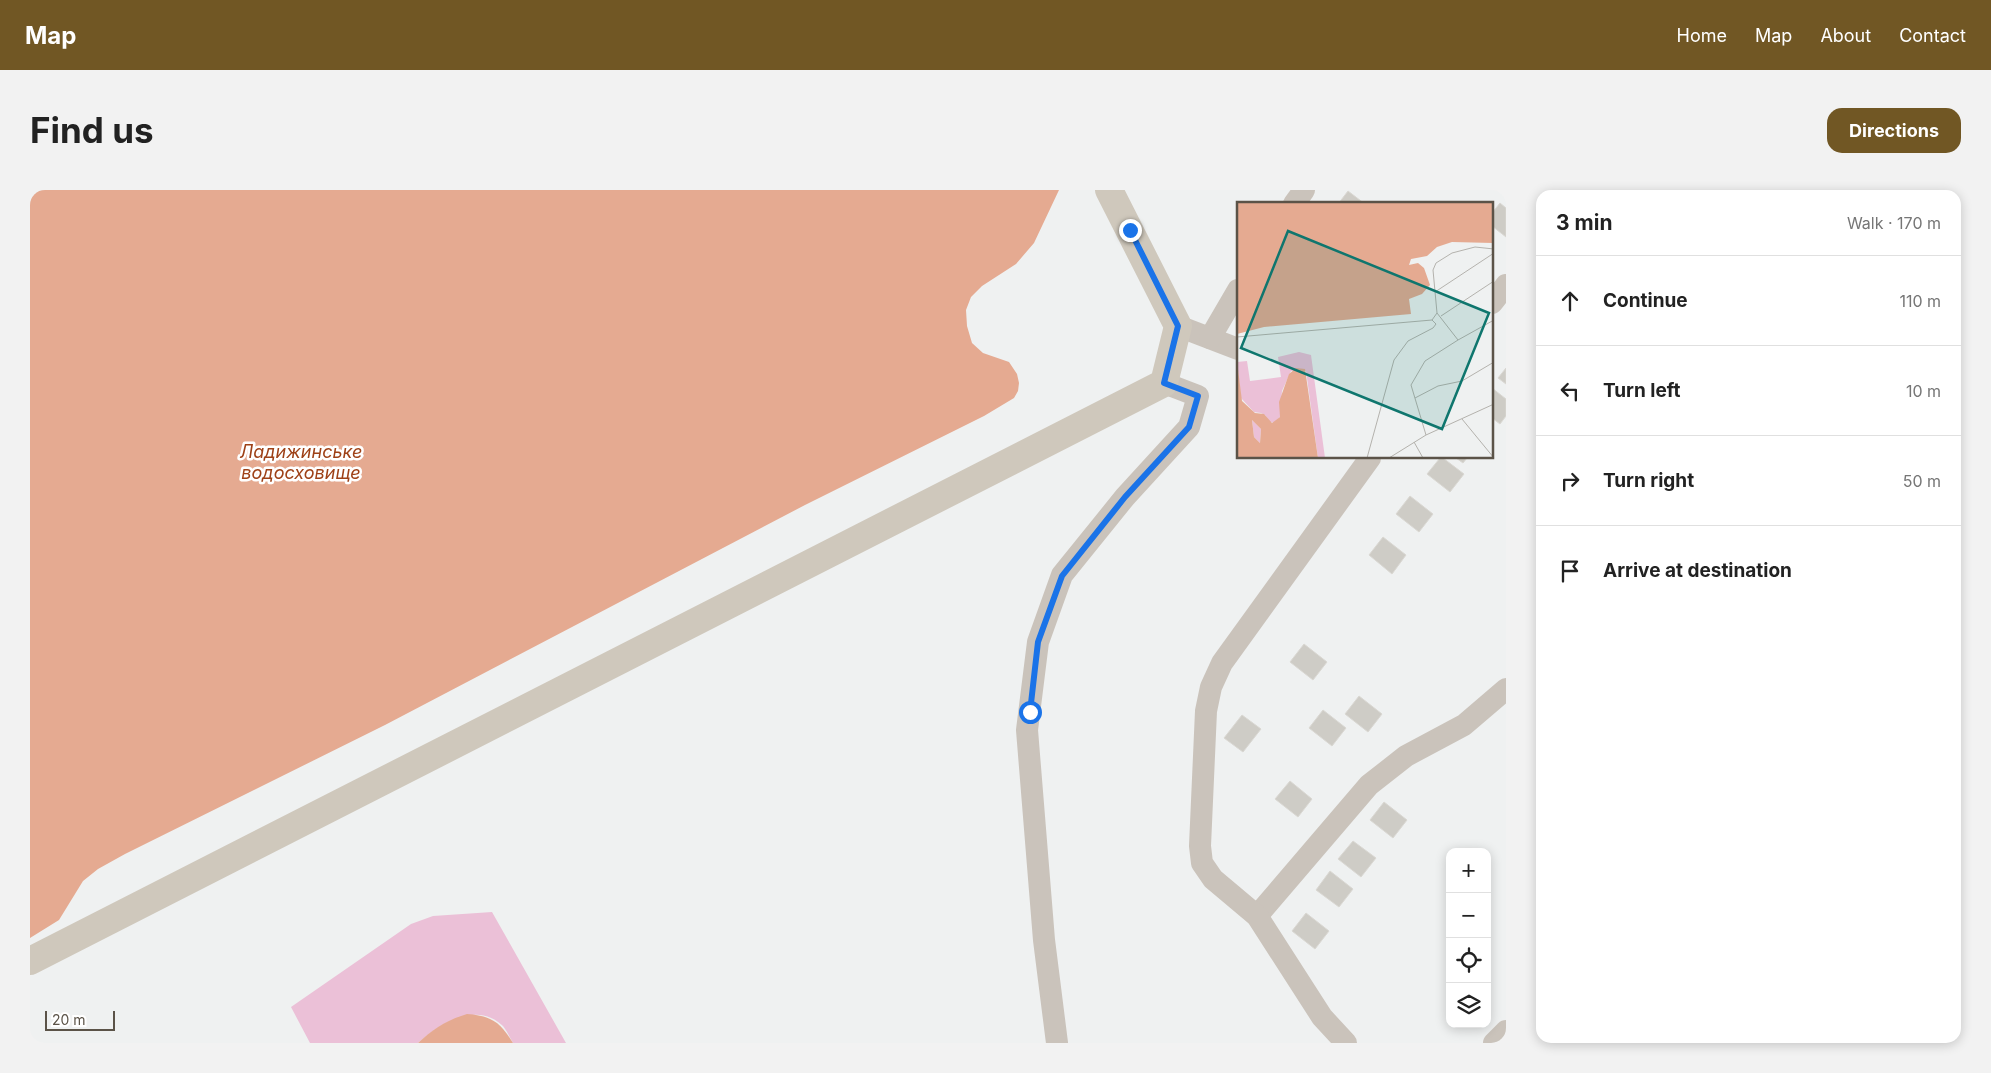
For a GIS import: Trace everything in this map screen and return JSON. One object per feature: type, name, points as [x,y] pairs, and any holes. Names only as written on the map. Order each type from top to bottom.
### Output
[{"type":"street","points":[[1295,202],[1304,190]]},
{"type":"street","points":[[1114,193],[1178,326],[1164,383]]},
{"type":"street","points":[[1494,300],[1506,285]]},
{"type":"street","points":[[1210,338],[1237,292]]},
{"type":"street","points":[[1178,326],[1237,349]]},
{"type":"street","points":[[30,960],[1164,383],[1198,396],[1189,427],[1125,497],[1062,576],[1038,642],[1027,730],[1044,940],[1057,1043]]},
{"type":"street","points":[[1346,1043],[1322,1017],[1257,916],[1213,880],[1202,863],[1200,846],[1206,721],[1211,688],[1222,663],[1369,459]]},
{"type":"street","points":[[1257,916],[1369,785],[1406,756],[1464,725],[1506,690]]},
{"type":"street","points":[[1494,1043],[1506,1031]]},
{"type":"shaded area","points":[[492,912],[566,1043],[513,1043],[503,1026],[493,1019],[482,1015],[470,1015],[448,1022],[418,1043],[310,1043],[291,1007],[411,924],[433,916]]},
{"type":"water","name":"Ладижинське водосховище","points":[[30,190],[1059,190],[1034,243],[1016,264],[982,286],[971,297],[966,310],[967,326],[972,343],[983,353],[1009,362],[1017,374],[1018,391],[1014,398],[984,416],[805,505],[385,725],[125,854],[98,869],[83,881],[59,920],[30,938]]},
{"type":"water","points":[[467,1014],[483,1016],[494,1021],[504,1030],[513,1043],[418,1043],[429,1033],[453,1019]]},
{"type":"building","points":[[1348,191],[1362,202],[1340,202]]},
{"type":"building","points":[[1500,203],[1506,208],[1506,237],[1494,228],[1494,210]]},
{"type":"building","points":[[1506,368],[1506,384],[1498,378]]},
{"type":"building","points":[[1494,390],[1506,399],[1506,416],[1500,424],[1494,420]]},
{"type":"building","points":[[1439,459],[1444,459],[1464,474],[1450,492],[1427,474]]},
{"type":"building","points":[[1457,459],[1466,459],[1463,463]]},
{"type":"building","points":[[1410,496],[1433,514],[1419,532],[1396,514]]},
{"type":"building","points":[[1383,537],[1406,555],[1392,574],[1369,555]]},
{"type":"building","points":[[1304,644],[1327,662],[1313,680],[1290,662]]},
{"type":"building","points":[[1359,696],[1382,714],[1368,732],[1345,714]]},
{"type":"building","points":[[1323,710],[1346,728],[1332,746],[1309,728]]},
{"type":"building","points":[[1242,715],[1261,729],[1243,752],[1224,738]]},
{"type":"building","points":[[1290,781],[1312,799],[1298,817],[1275,799]]},
{"type":"building","points":[[1384,802],[1407,820],[1393,838],[1370,820]]},
{"type":"building","points":[[1353,841],[1376,858],[1361,877],[1338,859]]},
{"type":"building","points":[[1330,871],[1353,889],[1339,907],[1316,890]]},
{"type":"building","points":[[1306,913],[1329,931],[1315,949],[1292,931]]},
{"type":"route","points":[[1030,712],[1038,642],[1062,576],[1125,497],[1189,427],[1198,396],[1164,383],[1178,326],[1130,230]]}]
